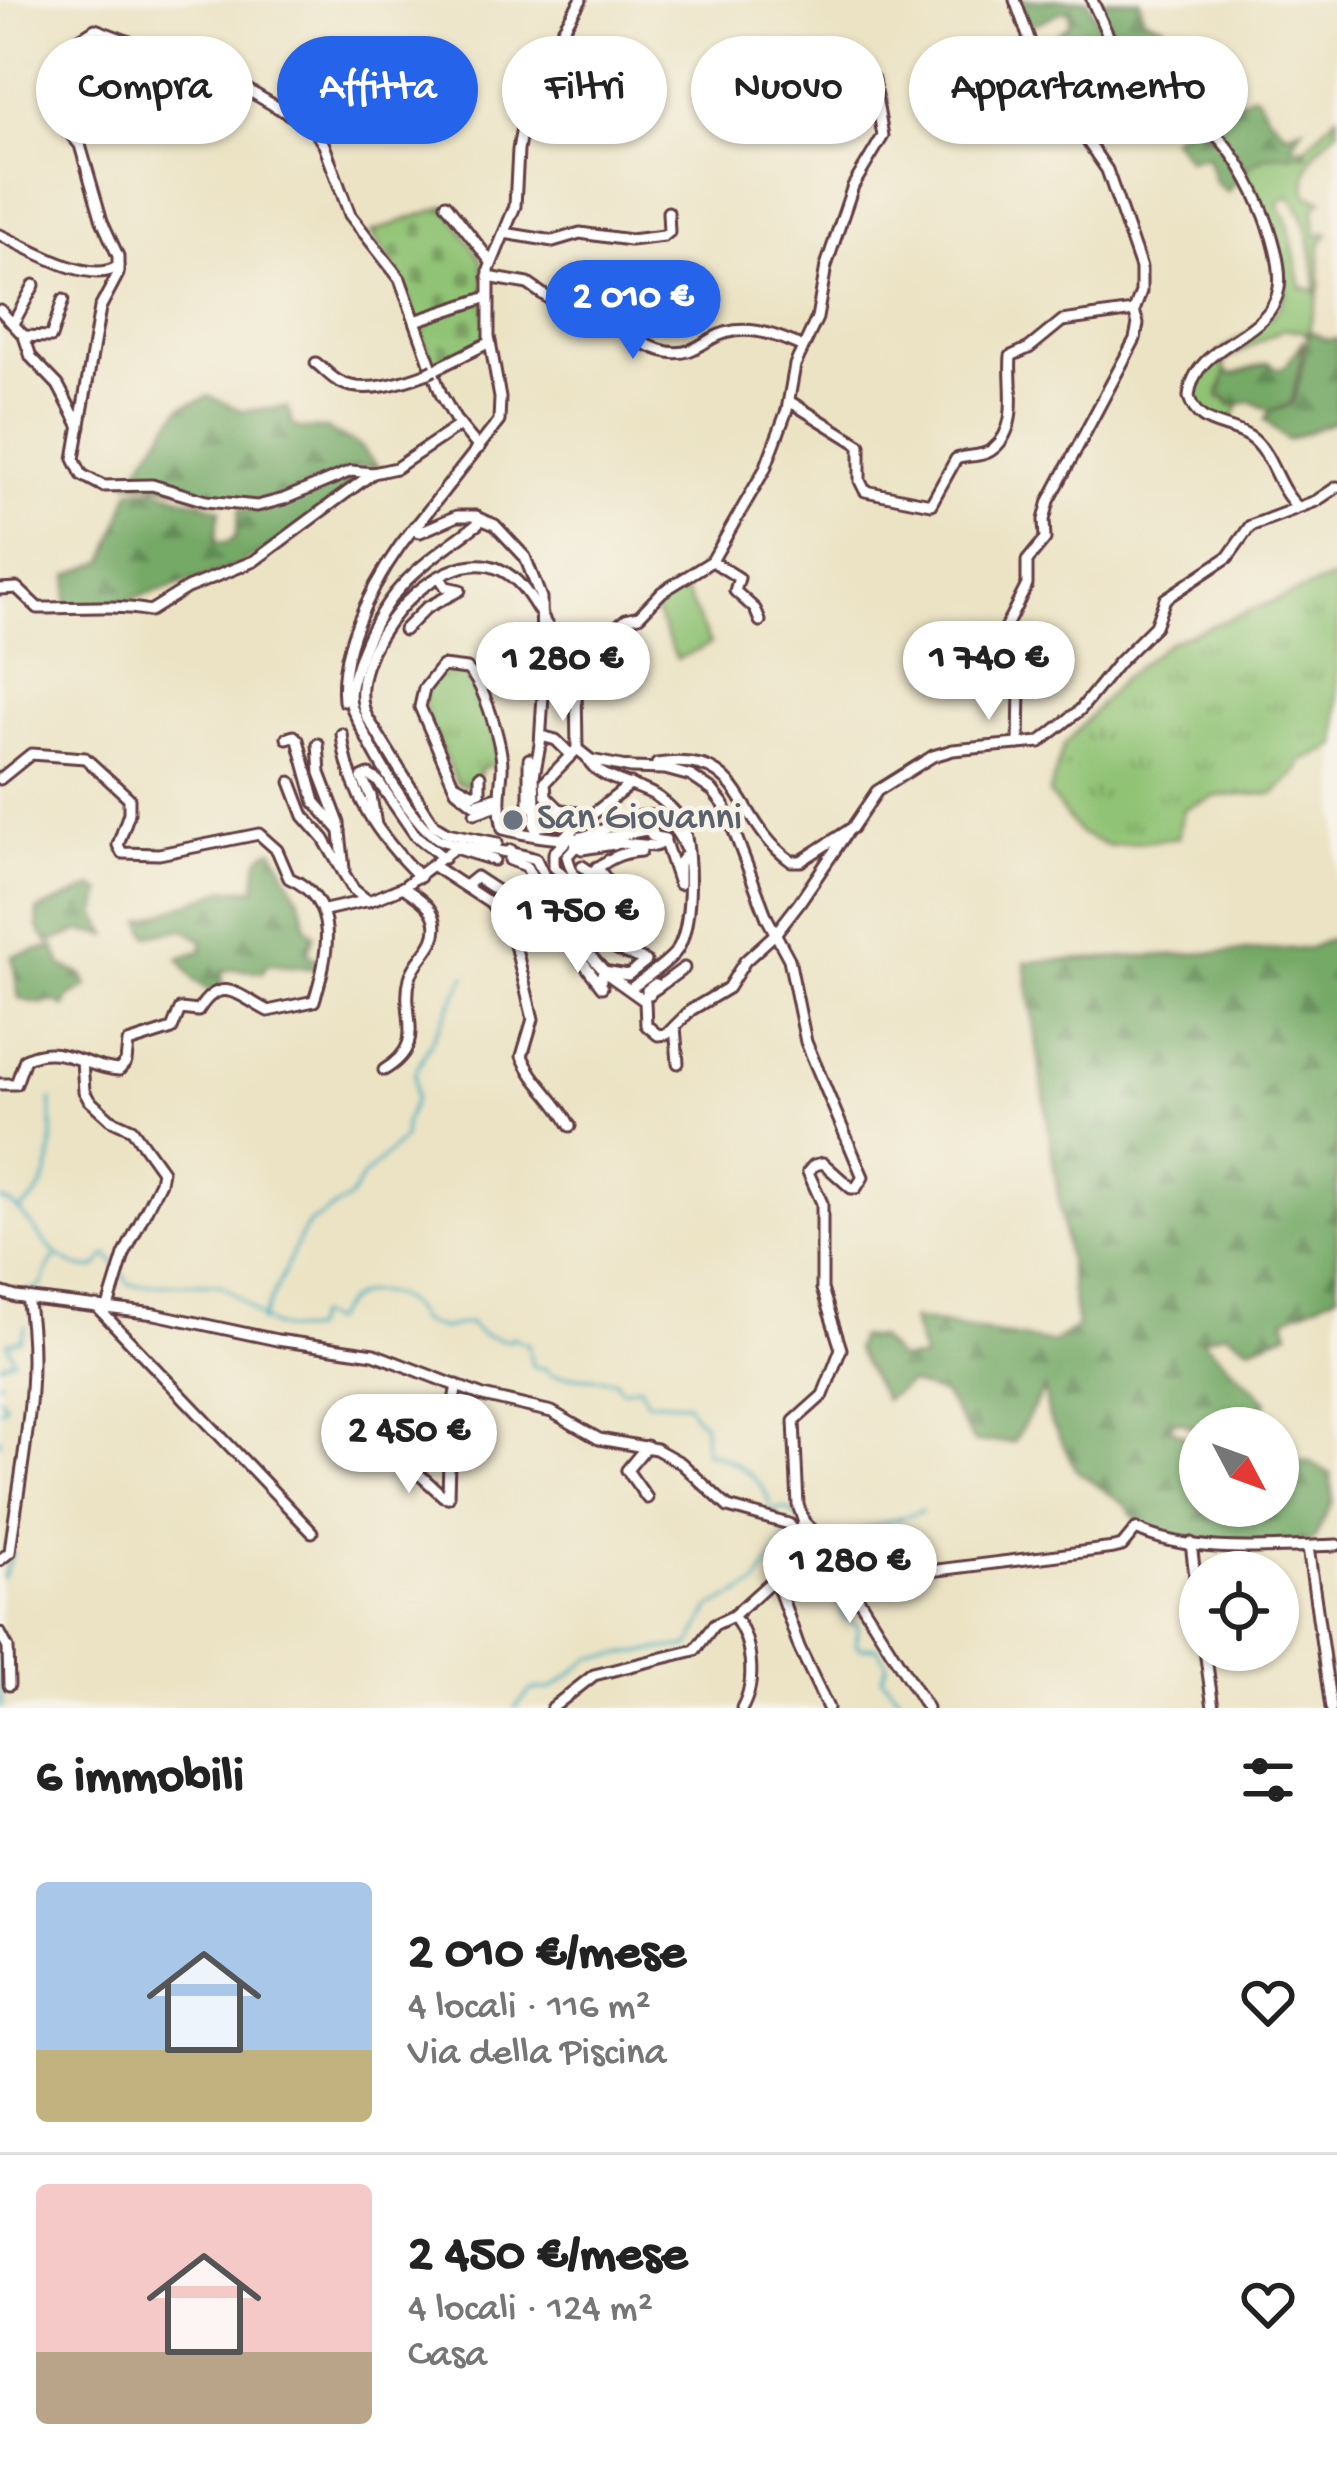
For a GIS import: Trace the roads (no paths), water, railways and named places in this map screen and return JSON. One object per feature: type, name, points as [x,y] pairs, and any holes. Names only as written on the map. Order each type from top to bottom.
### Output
[{"type":"street","points":[[509,850],[458,845],[426,831],[349,712],[343,694],[355,634],[378,576],[500,417],[488,277],[515,206],[527,98],[580,0]]},
{"type":"street","points":[[1015,0],[1042,75],[1107,170],[1141,268],[1141,292],[1134,311],[1136,339],[1050,499],[1045,539],[1027,561],[1027,584],[1006,626],[1020,686],[1019,744]]},
{"type":"street","points":[[1092,0],[1134,80],[1160,104],[1218,137],[1264,214],[1279,268],[1276,300],[1261,319],[1207,358],[1193,377],[1189,397],[1203,419],[1256,442],[1281,490],[1298,507]]},
{"type":"street","points":[[373,473],[354,470],[288,498],[254,506],[204,500],[152,485],[106,487],[83,476],[75,463],[100,308],[118,274],[118,256],[102,221],[80,145],[52,112],[46,95],[49,79],[70,45],[94,29],[231,80],[314,129],[350,215],[400,279],[435,380],[479,448]]},
{"type":"street","points":[[569,669],[578,647],[639,616],[662,592],[712,562],[761,478],[788,401],[794,367],[818,316],[825,270],[854,184],[879,144]]},
{"type":"street","points":[[446,204],[491,262]]},
{"type":"street","points":[[504,232],[551,241],[592,232],[626,240],[665,236],[668,212]]},
{"type":"street","points":[[0,235],[57,263],[103,272],[118,266]]},
{"type":"street","points":[[488,277],[528,284],[580,320],[596,318],[666,352],[688,352],[718,335],[752,330],[803,346]]},
{"type":"street","points":[[13,324],[34,285]]},
{"type":"street","points":[[418,320],[488,297]]},
{"type":"street","points":[[24,336],[51,337],[63,300]]},
{"type":"street","points":[[0,310],[24,336],[30,355],[56,382],[81,427]]},
{"type":"street","points":[[788,401],[861,446],[860,481],[865,491],[932,503],[956,459],[990,451],[1002,437],[1012,403],[1010,356],[1029,348],[1062,321],[1134,311]]},
{"type":"street","points":[[316,363],[338,381],[359,386],[398,384],[490,342]]},
{"type":"street","points":[[0,589],[17,588],[38,608],[152,610],[188,588],[251,562],[373,473],[400,466],[460,425]]},
{"type":"street","points":[[684,968],[650,993],[649,1029],[662,1035],[693,1008],[728,988],[747,959],[775,934],[874,793],[933,756],[953,749],[1039,743],[1077,712],[1155,626],[1164,600],[1230,555],[1250,526],[1337,487]]},
{"type":"street","points":[[415,526],[417,532],[462,514],[478,518],[496,526],[529,564],[539,586],[544,620],[541,736],[533,776],[536,859],[568,921],[604,971],[630,989],[650,993]]},
{"type":"street","points":[[358,722],[350,692],[379,614],[406,579],[443,546],[476,526],[478,518]]},
{"type":"street","points":[[712,562],[739,578],[735,591],[755,609],[760,621]]},
{"type":"street","points":[[536,859],[492,841],[445,832],[430,821],[360,701],[367,666],[384,631],[407,601],[465,566],[498,568],[520,585],[569,669],[578,698],[569,746],[545,782],[546,796],[577,834],[601,910],[610,928],[632,941],[633,956]]},
{"type":"street","points":[[404,629],[426,608],[460,590],[446,587],[440,578]]},
{"type":"street","points":[[442,666],[467,669],[482,687],[501,756],[498,799],[475,803],[456,790],[420,707],[429,680],[442,666]]},
{"type":"street","points":[[342,734],[348,774],[384,842],[420,877]]},
{"type":"street","points":[[541,736],[589,758],[691,776],[719,799],[794,974],[806,1042],[862,1177],[851,1188],[823,1163],[808,1172],[822,1203],[822,1289],[841,1349],[824,1395],[794,1421],[798,1505],[804,1522],[836,1552],[855,1593],[927,1708]]},
{"type":"street","points":[[287,738],[298,740],[314,800],[340,831]]},
{"type":"street","points":[[318,744],[320,773],[340,831],[344,874]]},
{"type":"street","points":[[0,779],[33,754],[86,758],[129,798],[118,845],[121,853],[159,854],[256,833],[277,850],[289,878],[308,886],[325,910],[325,971],[314,1001],[268,1011],[232,991],[219,990],[198,1011],[180,1009],[172,1030],[128,1043],[126,1062],[119,1070],[56,1053],[29,1056],[16,1084],[0,1084]]},
{"type":"street","points":[[589,758],[596,770],[627,788],[658,794],[683,826],[691,910],[677,951],[630,989]]},
{"type":"street","points":[[529,759],[527,796],[535,829]]},
{"type":"street","points":[[646,768],[686,761],[718,770],[749,817],[791,861],[811,856],[848,831]]},
{"type":"street","points":[[376,824],[372,797],[362,778],[369,775],[416,836],[510,924],[533,1019],[522,1056],[534,1080],[557,1103],[570,1126]]},
{"type":"street","points":[[475,803],[480,776]]},
{"type":"street","points":[[291,782],[303,815],[368,901]]},
{"type":"street","points":[[494,782],[503,829],[654,846]]},
{"type":"street","points":[[604,971],[628,975],[646,961],[608,942],[554,867],[554,853],[627,788]]},
{"type":"street","points":[[646,813],[648,804],[668,805]]},
{"type":"street","points":[[535,829],[559,809]]},
{"type":"street","points":[[535,829],[577,834],[646,813],[672,826],[685,850],[685,860],[679,863],[679,884],[654,846],[653,833],[646,830],[605,841]]},
{"type":"street","points":[[516,833],[510,860],[529,871],[560,932],[601,986],[604,971]]},
{"type":"street","points":[[577,834],[567,856],[569,869],[575,884],[588,896],[595,892]]},
{"type":"street","points":[[458,845],[494,860]]},
{"type":"street","points":[[325,910],[404,887],[458,845]]},
{"type":"street","points":[[581,888],[589,869],[620,854],[654,846]]},
{"type":"street","points":[[440,861],[456,869]]},
{"type":"street","points":[[589,869],[626,906]]},
{"type":"street","points":[[466,886],[476,878],[508,898],[517,912]]},
{"type":"street","points":[[384,1070],[407,1049],[412,1030],[407,1004],[410,978],[427,954],[435,931],[428,906],[404,887]]},
{"type":"street","points":[[601,910],[618,919]]},
{"type":"street","points":[[510,924],[518,920],[525,928]]},
{"type":"street","points":[[675,1026],[678,1063]]},
{"type":"street","points":[[82,1061],[89,1100],[110,1119],[132,1129],[162,1171],[102,1306]]},
{"type":"street","points":[[0,1292],[374,1354],[483,1396],[552,1412],[599,1438],[647,1446],[682,1463],[728,1507],[789,1524],[804,1522]]},
{"type":"street","points":[[0,1560],[10,1552],[30,1430],[32,1390],[24,1298]]},
{"type":"street","points":[[102,1306],[312,1532]]},
{"type":"street","points":[[367,1436],[373,1432],[448,1496],[450,1423],[457,1385]]},
{"type":"street","points":[[647,1446],[627,1470],[647,1498]]},
{"type":"street","points":[[552,1708],[594,1675],[640,1660],[689,1654],[714,1625],[733,1616],[775,1578],[804,1522]]},
{"type":"street","points":[[789,1524],[796,1535]]},
{"type":"street","points":[[823,1538],[853,1541],[914,1573],[1114,1548],[1122,1546],[1136,1529],[1154,1538],[1263,1550],[1337,1545]]},
{"type":"street","points":[[1190,1543],[1191,1551]]},
{"type":"street","points":[[1308,1546],[1331,1708]]},
{"type":"street","points":[[775,1578],[799,1647],[828,1708]]},
{"type":"street","points":[[733,1616],[747,1636],[749,1687],[742,1708]]},
{"type":"street","points":[[0,1633],[8,1648],[8,1685]]},
{"type":"street","points":[[1208,1671],[1213,1708]]},
{"type":"waterway","points":[[261,1322],[310,1223],[350,1198],[362,1178],[404,1138],[415,1100],[415,1073],[466,975]]},
{"type":"waterway","points":[[19,1210],[41,1189],[47,1175],[51,1099]]},
{"type":"waterway","points":[[0,1200],[21,1213],[63,1260],[95,1268],[107,1255],[117,1266]]},
{"type":"waterway","points":[[24,1292],[43,1283],[56,1256]]},
{"type":"waterway","points":[[123,1273],[129,1284],[136,1285],[222,1286],[269,1324],[293,1331],[310,1330],[316,1315],[330,1322],[359,1295],[380,1293],[408,1305],[419,1321],[442,1329],[468,1323],[482,1335],[509,1341],[512,1337],[528,1344],[532,1366],[552,1375],[615,1380],[622,1390],[640,1386],[647,1401],[688,1403],[704,1423],[705,1453],[730,1461],[757,1481],[772,1516],[777,1509],[787,1509],[798,1518]]},
{"type":"waterway","points":[[0,1364],[14,1359],[7,1343],[21,1339],[26,1326]]},
{"type":"waterway","points":[[0,1397],[6,1406],[0,1410]]},
{"type":"waterway","points":[[0,1437],[0,1443]]},
{"type":"waterway","points":[[845,1537],[922,1511]]},
{"type":"waterway","points":[[515,1708],[531,1690],[551,1689],[592,1658],[690,1646],[710,1608],[755,1586],[790,1532]]},
{"type":"waterway","points":[[808,1534],[812,1555],[831,1556],[839,1577],[831,1578],[831,1584],[844,1618],[858,1626],[856,1643],[860,1648],[876,1647],[887,1663],[882,1677],[908,1708]]},
{"type":"waterway","points":[[3,1577],[13,1553]]},
{"type":"waterway","points":[[0,1653],[1,1708]]},
{"type":"place","name":"San Giovanni","points":[[513,820]]}]
